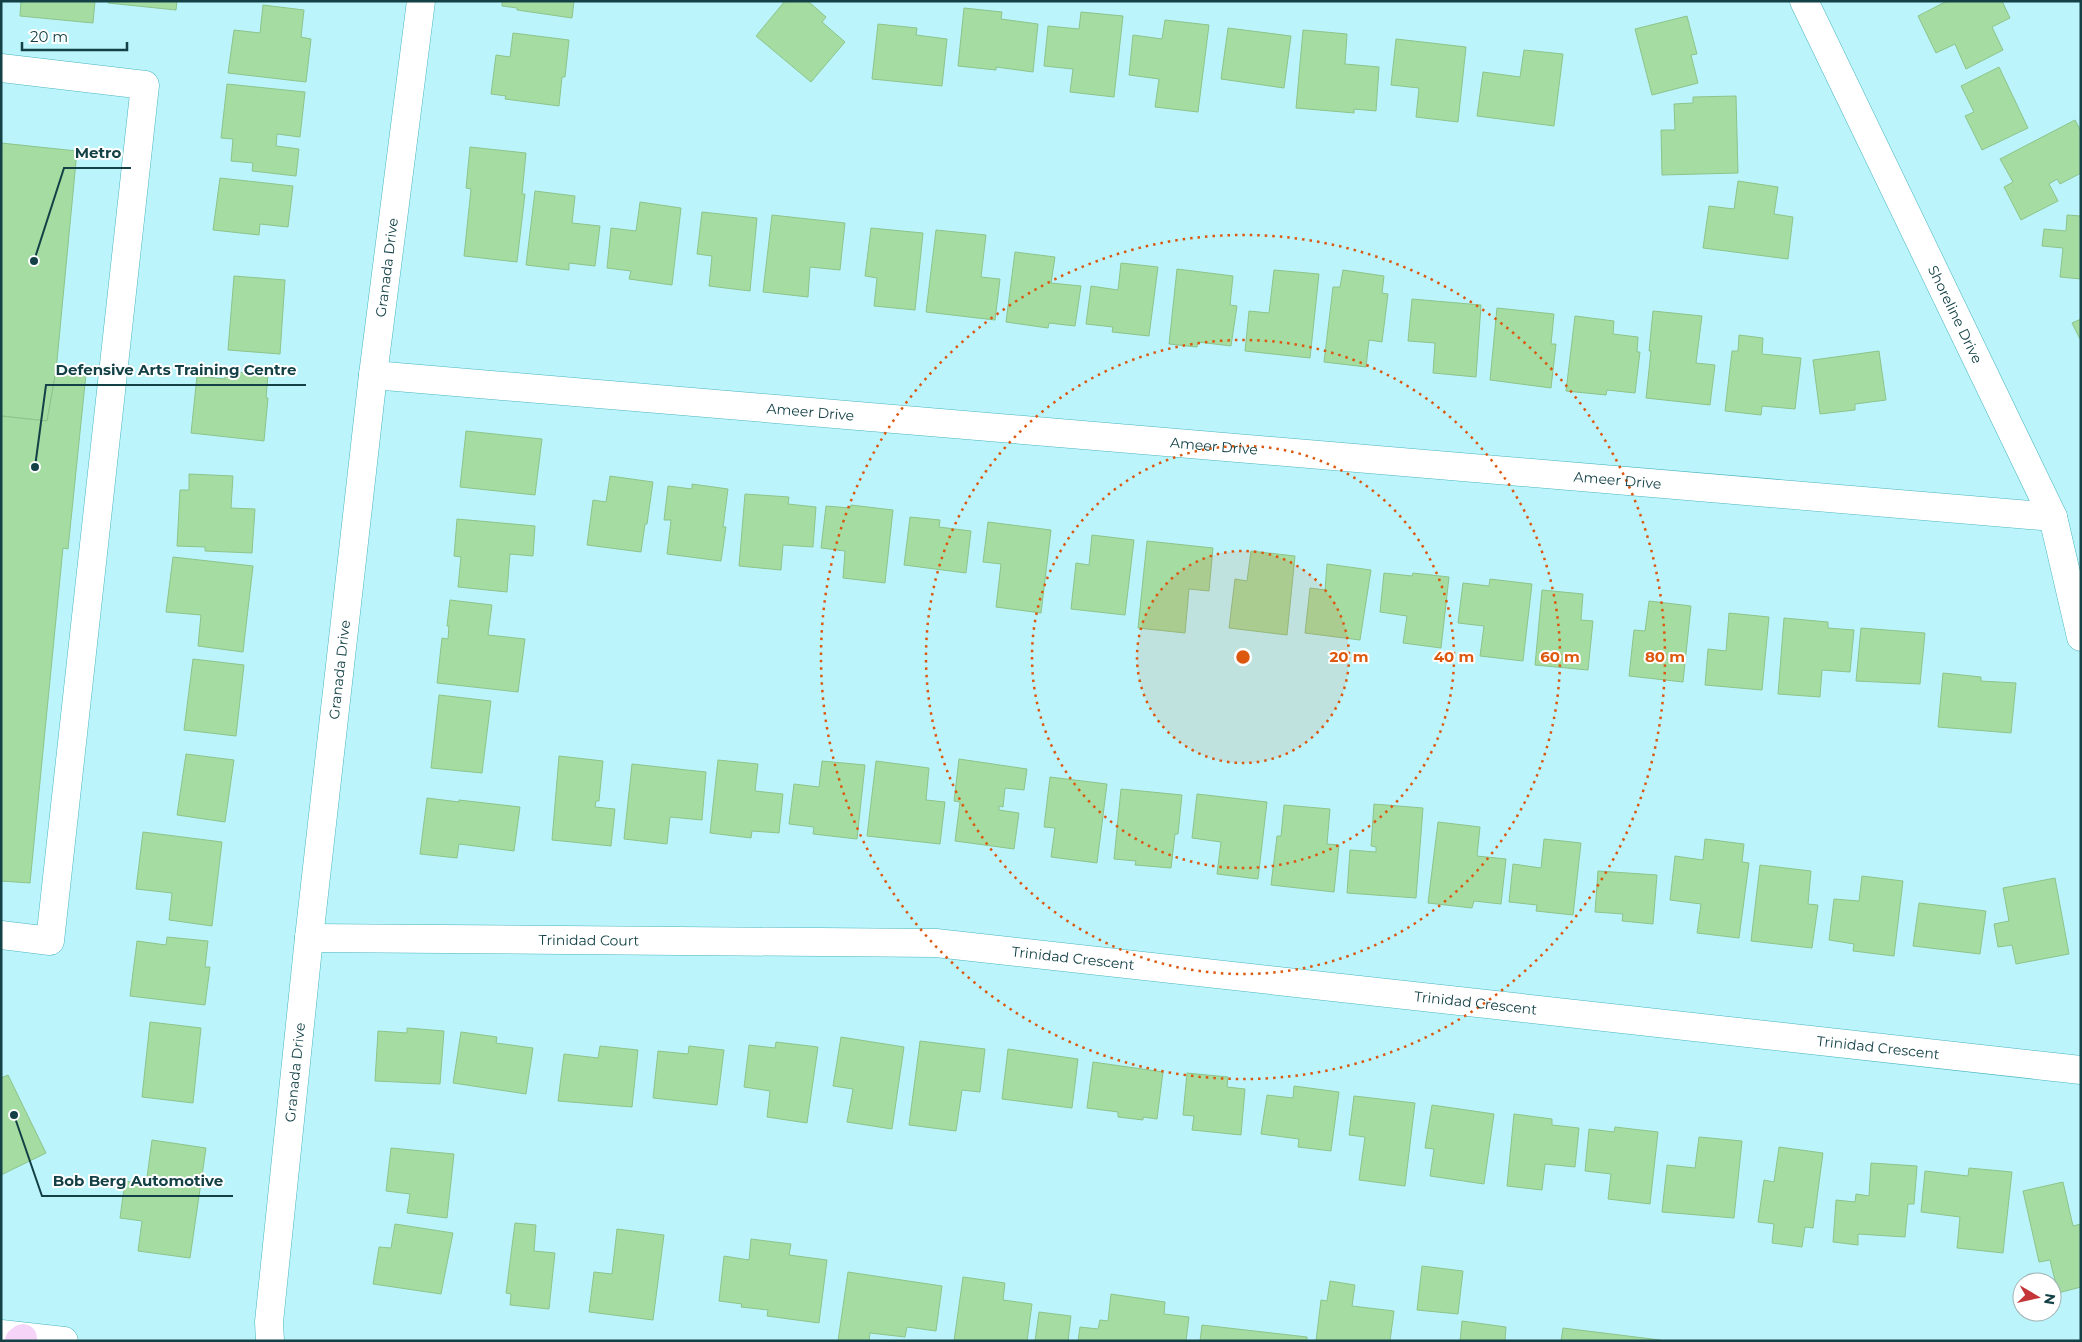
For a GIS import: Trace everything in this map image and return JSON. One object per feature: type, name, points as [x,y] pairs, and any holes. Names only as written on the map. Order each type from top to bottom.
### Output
[{"type":"street","name":"Granada Drive","points":[[270,1341],[269,1322],[373,375],[421,1]]},
{"type":"street","name":"Shoreline Drive","points":[[1804,1],[2053,517],[2081,637]]},
{"type":"street","points":[[1,68],[145,85],[50,941],[1,935]]},
{"type":"street","name":"Ameer Drive","points":[[373,375],[2053,517]]},
{"type":"street","name":"Trinidad Court","points":[[310,938],[869,943]]},
{"type":"street","name":"Trinidad Crescent","points":[[869,943],[936,943],[2081,1070]]},
{"type":"street","points":[[14,1337],[64,1341]]},
{"type":"building","points":[[21,1],[95,1],[93,23],[20,16]]},
{"type":"building","points":[[108,1],[177,1],[176,10],[108,3]]},
{"type":"building","points":[[502,1],[574,1],[572,18],[517,10],[517,8],[502,6]]},
{"type":"building","points":[[785,1],[808,1],[826,17],[822,22],[845,42],[811,82],[756,36]]},
{"type":"building","points":[[1947,1],[2002,1],[2010,18],[1992,27],[2003,50],[1966,69],[1955,44],[1936,53],[1918,16]]},
{"type":"building","points":[[263,5],[304,10],[301,37],[311,39],[306,82],[228,73],[234,30],[260,33]]},
{"type":"building","points":[[964,8],[1002,12],[1001,19],[1038,24],[1033,72],[996,67],[996,70],[958,66]]},
{"type":"building","points":[[1081,12],[1123,16],[1114,97],[1070,92],[1073,69],[1044,66],[1048,26],[1079,29]]},
{"type":"building","points":[[1687,16],[1697,54],[1691,55],[1698,83],[1652,95],[1635,29]]},
{"type":"building","points":[[1165,20],[1209,25],[1198,112],[1155,107],[1159,79],[1129,75],[1133,35],[1162,39]]},
{"type":"building","points":[[878,24],[917,28],[916,35],[947,39],[942,86],[872,79]]},
{"type":"building","points":[[1228,28],[1291,36],[1284,88],[1221,79]]},
{"type":"building","points":[[1303,30],[1347,34],[1345,64],[1379,67],[1376,111],[1354,109],[1354,113],[1296,108]]},
{"type":"building","points":[[513,33],[569,40],[565,77],[562,77],[559,106],[505,99],[506,96],[491,94],[496,55],[510,57]]},
{"type":"building","points":[[1396,39],[1466,47],[1458,122],[1416,117],[1419,88],[1391,85]]},
{"type":"building","points":[[1524,50],[1563,54],[1554,126],[1477,116],[1483,72],[1520,77]]},
{"type":"building","points":[[1999,67],[2028,128],[1982,150],[1965,116],[1974,112],[1961,86]]},
{"type":"building","points":[[227,84],[305,92],[300,137],[277,134],[276,146],[299,149],[296,176],[252,171],[253,163],[231,161],[233,139],[221,138]]},
{"type":"building","points":[[1736,96],[1738,173],[1662,175],[1661,130],[1675,130],[1674,104],[1693,103],[1693,97]]},
{"type":"building","points":[[2075,120],[2081,131],[2081,173],[2060,184],[2057,179],[2049,184],[2058,201],[2021,220],[2004,187],[2013,182],[2000,159]]},
{"type":"building","points":[[1,143],[77,151],[56,371],[47,421],[1,416]]},
{"type":"building","points":[[470,147],[526,153],[522,194],[525,194],[517,262],[464,256],[471,189],[466,188]]},
{"type":"building","points":[[220,178],[293,186],[288,227],[260,224],[259,235],[213,230]]},
{"type":"building","points":[[1738,181],[1778,187],[1774,214],[1793,217],[1788,259],[1703,248],[1709,206],[1734,209]]},
{"type":"building","points":[[535,191],[575,196],[572,223],[600,226],[595,266],[569,263],[569,270],[526,265]]},
{"type":"building","points":[[640,202],[681,208],[672,285],[629,279],[631,271],[607,268],[611,228],[636,231]]},
{"type":"building","points":[[702,212],[757,218],[750,291],[709,286],[712,256],[697,254]]},
{"type":"building","points":[[772,215],[845,223],[840,270],[810,267],[808,297],[763,292]]},
{"type":"building","points":[[2067,215],[2081,216],[2081,279],[2060,277],[2063,248],[2042,246],[2044,229],[2066,231]]},
{"type":"building","points":[[871,228],[923,233],[915,310],[874,306],[877,278],[865,276]]},
{"type":"building","points":[[936,230],[986,235],[981,277],[1000,279],[995,320],[926,312]]},
{"type":"building","points":[[1015,252],[1055,257],[1051,283],[1081,286],[1075,326],[1049,323],[1048,328],[1006,322]]},
{"type":"building","points":[[1121,263],[1158,267],[1149,336],[1112,332],[1113,327],[1086,324],[1091,286],[1118,290]]},
{"type":"building","points":[[1177,269],[1233,276],[1230,305],[1237,306],[1231,346],[1198,342],[1197,347],[1169,344]]},
{"type":"building","points":[[1274,270],[1319,274],[1310,358],[1245,351],[1249,311],[1269,313]]},
{"type":"building","points":[[1343,270],[1384,276],[1382,293],[1388,294],[1382,342],[1369,340],[1366,367],[1324,362],[1333,287],[1340,287]]},
{"type":"building","points":[[234,276],[285,280],[280,354],[228,350]]},
{"type":"building","points":[[1412,299],[1481,305],[1476,377],[1433,373],[1435,343],[1408,341]]},
{"type":"building","points":[[1497,308],[1554,314],[1551,344],[1556,344],[1551,388],[1490,380]]},
{"type":"building","points":[[1653,311],[1702,316],[1696,363],[1715,365],[1710,405],[1646,398]]},
{"type":"building","points":[[1575,316],[1614,321],[1613,334],[1638,337],[1637,352],[1640,352],[1635,393],[1607,390],[1606,395],[1566,391]]},
{"type":"building","points":[[2081,319],[2081,341],[2072,323]]},
{"type":"building","points":[[1739,335],[1763,338],[1762,354],[1801,358],[1795,409],[1762,406],[1761,415],[1725,411],[1732,351],[1738,351]]},
{"type":"building","points":[[1879,351],[1886,400],[1855,404],[1855,410],[1820,414],[1813,360]]},
{"type":"building","points":[[56,371],[86,374],[68,549],[63,548],[30,883],[1,881],[1,416],[47,421]]},
{"type":"building","points":[[225,371],[268,375],[264,441],[191,433],[197,376],[225,379]]},
{"type":"building","points":[[466,431],[542,439],[535,495],[460,487]]},
{"type":"building","points":[[189,474],[233,476],[231,508],[255,509],[252,553],[205,551],[205,547],[177,546],[180,490],[189,490]]},
{"type":"building","points":[[610,476],[653,482],[641,552],[587,545],[593,500],[606,502]]},
{"type":"building","points":[[692,484],[728,489],[723,527],[726,527],[721,561],[667,554],[671,520],[664,520],[668,486],[692,489]]},
{"type":"building","points":[[745,494],[789,497],[788,504],[816,507],[813,547],[783,545],[781,570],[739,566]]},
{"type":"building","points":[[851,505],[893,510],[885,583],[843,578],[845,551],[821,548],[826,506],[850,508]]},
{"type":"building","points":[[910,517],[940,520],[939,527],[971,531],[966,573],[904,565]]},
{"type":"building","points":[[457,519],[535,526],[533,556],[510,554],[507,592],[458,587],[461,557],[454,556]]},
{"type":"building","points":[[988,522],[1051,530],[1041,613],[996,607],[1001,564],[983,562]]},
{"type":"building","points":[[1092,535],[1134,540],[1125,615],[1071,609],[1076,563],[1089,565]]},
{"type":"building","points":[[1147,541],[1213,548],[1209,591],[1189,589],[1185,633],[1138,628]]},
{"type":"building","points":[[1251,551],[1295,556],[1287,635],[1229,628],[1235,579],[1247,581]]},
{"type":"building","points":[[173,557],[253,566],[243,652],[198,646],[201,615],[166,612]]},
{"type":"building","points":[[1327,564],[1371,570],[1360,640],[1305,633],[1310,588],[1325,590]]},
{"type":"building","points":[[1384,573],[1412,576],[1413,573],[1449,577],[1441,648],[1403,643],[1407,616],[1380,612]]},
{"type":"building","points":[[1490,579],[1532,584],[1523,661],[1480,656],[1484,626],[1458,623],[1463,583],[1489,586]]},
{"type":"building","points":[[1542,590],[1583,594],[1581,620],[1593,621],[1588,670],[1535,665]]},
{"type":"building","points":[[450,600],[492,605],[488,635],[525,639],[518,692],[437,683],[442,638],[448,639],[449,626],[447,626]]},
{"type":"building","points":[[1649,601],[1691,606],[1683,682],[1629,676],[1634,630],[1645,631]]},
{"type":"building","points":[[1729,613],[1769,617],[1762,690],[1705,685],[1708,649],[1726,651]]},
{"type":"building","points":[[1784,618],[1828,622],[1828,628],[1854,630],[1850,672],[1822,670],[1820,697],[1778,694]]},
{"type":"building","points":[[1861,628],[1925,633],[1920,684],[1856,681]]},
{"type":"building","points":[[193,659],[244,665],[236,736],[184,730]]},
{"type":"building","points":[[1943,673],[1981,677],[1981,681],[2016,683],[2011,733],[1938,727]]},
{"type":"building","points":[[439,695],[491,701],[482,773],[431,768]]},
{"type":"building","points":[[186,754],[234,760],[225,822],[177,815]]},
{"type":"building","points":[[559,756],[603,761],[599,801],[596,801],[595,807],[615,809],[611,846],[552,840]]},
{"type":"building","points":[[959,759],[1027,769],[1024,790],[1005,788],[1003,807],[999,806],[999,810],[1019,813],[1014,849],[955,841],[960,802],[954,801]]},
{"type":"building","points":[[718,760],[758,764],[755,791],[783,794],[779,833],[752,831],[751,838],[710,833]]},
{"type":"building","points":[[822,761],[865,765],[857,839],[813,834],[814,827],[789,824],[794,784],[819,787]]},
{"type":"building","points":[[876,761],[929,768],[926,800],[945,802],[940,844],[867,836]]},
{"type":"building","points":[[632,764],[706,772],[702,820],[670,817],[667,844],[624,839]]},
{"type":"building","points":[[1050,777],[1107,784],[1097,863],[1051,857],[1055,828],[1044,827]]},
{"type":"building","points":[[1121,789],[1182,795],[1178,834],[1175,834],[1171,868],[1135,865],[1136,861],[1114,859]]},
{"type":"building","points":[[1197,794],[1267,802],[1258,879],[1217,874],[1221,842],[1192,838]]},
{"type":"building","points":[[427,798],[520,807],[514,851],[459,844],[457,858],[420,854]]},
{"type":"building","points":[[1374,804],[1423,808],[1416,898],[1347,893],[1350,850],[1376,852],[1376,847],[1371,846]]},
{"type":"building","points":[[1284,805],[1330,809],[1327,844],[1339,845],[1334,892],[1271,885],[1277,836],[1281,836]]},
{"type":"building","points":[[1438,822],[1480,827],[1477,856],[1506,859],[1501,904],[1474,901],[1472,908],[1428,903]]},
{"type":"building","points":[[143,832],[222,842],[212,926],[169,920],[172,893],[136,889]]},
{"type":"building","points":[[1544,839],[1581,843],[1573,915],[1536,911],[1537,905],[1509,902],[1513,864],[1541,868]]},
{"type":"building","points":[[1705,839],[1744,844],[1742,862],[1749,863],[1739,938],[1697,933],[1701,904],[1670,900],[1675,856],[1703,860]]},
{"type":"building","points":[[1760,865],[1811,871],[1808,904],[1818,905],[1812,948],[1751,941]]},
{"type":"building","points":[[1598,871],[1657,875],[1653,924],[1622,921],[1623,914],[1595,912]]},
{"type":"building","points":[[1862,876],[1903,881],[1894,956],[1853,951],[1854,944],[1829,940],[1834,899],[1859,901]]},
{"type":"building","points":[[2055,878],[2069,954],[2016,964],[2012,945],[1998,947],[1994,924],[2009,921],[2003,888]]},
{"type":"building","points":[[1919,903],[1986,911],[1980,954],[1913,946]]},
{"type":"building","points":[[167,937],[208,941],[205,967],[210,967],[205,1005],[130,996],[137,941],[166,945]]},
{"type":"building","points":[[150,1022],[201,1028],[193,1103],[142,1097]]},
{"type":"building","points":[[407,1028],[444,1031],[440,1084],[375,1081],[378,1031],[407,1033]]},
{"type":"building","points":[[461,1032],[497,1037],[496,1043],[533,1048],[526,1094],[453,1083]]},
{"type":"building","points":[[841,1037],[904,1047],[892,1129],[847,1122],[853,1089],[833,1086]]},
{"type":"building","points":[[920,1041],[985,1049],[980,1092],[962,1090],[956,1131],[909,1125]]},
{"type":"building","points":[[776,1042],[818,1047],[807,1123],[767,1117],[770,1091],[744,1087],[749,1045],[775,1048]]},
{"type":"building","points":[[600,1046],[638,1050],[632,1107],[558,1101],[564,1054],[598,1058]]},
{"type":"building","points":[[689,1046],[724,1050],[717,1105],[653,1098],[658,1051],[688,1054]]},
{"type":"building","points":[[1008,1049],[1078,1059],[1072,1108],[1002,1099]]},
{"type":"building","points":[[1093,1062],[1163,1072],[1157,1119],[1143,1117],[1143,1120],[1118,1117],[1118,1112],[1087,1108]]},
{"type":"building","points":[[1187,1073],[1228,1077],[1227,1087],[1245,1089],[1241,1135],[1192,1130],[1194,1116],[1183,1115]]},
{"type":"building","points":[[8,1075],[46,1153],[1,1175],[1,1078]]},
{"type":"building","points":[[1294,1086],[1339,1092],[1331,1151],[1298,1147],[1299,1139],[1261,1134],[1267,1095],[1293,1098]]},
{"type":"building","points":[[1354,1096],[1415,1103],[1405,1186],[1359,1180],[1365,1137],[1349,1135]]},
{"type":"building","points":[[1432,1105],[1494,1114],[1484,1184],[1430,1176],[1434,1149],[1425,1148]]},
{"type":"building","points":[[1514,1114],[1552,1119],[1552,1125],[1579,1128],[1575,1167],[1545,1164],[1542,1190],[1507,1186]]},
{"type":"building","points":[[1615,1127],[1658,1132],[1650,1204],[1608,1199],[1611,1174],[1585,1171],[1589,1129],[1614,1132]]},
{"type":"building","points":[[1699,1137],[1742,1141],[1734,1218],[1662,1212],[1667,1165],[1695,1168]]},
{"type":"building","points":[[152,1140],[206,1148],[190,1258],[138,1251],[142,1221],[120,1218],[125,1181],[146,1185]]},
{"type":"building","points":[[1779,1147],[1823,1153],[1813,1228],[1805,1227],[1802,1247],[1772,1243],[1774,1224],[1758,1222],[1764,1180],[1774,1182]]},
{"type":"building","points":[[391,1148],[454,1154],[447,1218],[407,1213],[410,1194],[386,1191]]},
{"type":"building","points":[[1871,1163],[1917,1166],[1914,1204],[1908,1204],[1905,1237],[1858,1234],[1858,1245],[1833,1242],[1836,1200],[1855,1202],[1856,1194],[1869,1196]]},
{"type":"building","points":[[1969,1168],[2012,1172],[2003,1253],[1957,1248],[1960,1217],[1921,1212],[1925,1171],[1968,1176]]},
{"type":"building","points":[[2063,1182],[2073,1226],[2081,1224],[2081,1287],[2062,1292],[2062,1272],[2053,1272],[2050,1260],[2039,1262],[2023,1191]]},
{"type":"building","points":[[515,1223],[536,1225],[534,1251],[555,1253],[549,1309],[510,1305],[511,1294],[506,1293]]},
{"type":"building","points":[[395,1224],[453,1233],[441,1294],[373,1284],[379,1247],[391,1248]]},
{"type":"building","points":[[617,1229],[664,1235],[653,1320],[589,1312],[594,1272],[612,1274]]},
{"type":"building","points":[[751,1239],[791,1244],[789,1255],[827,1260],[819,1323],[767,1316],[768,1310],[741,1307],[742,1304],[719,1301],[724,1256],[749,1260]]},
{"type":"building","points":[[1422,1266],[1463,1271],[1458,1314],[1417,1310]]},
{"type":"building","points":[[848,1272],[942,1286],[936,1331],[907,1327],[905,1337],[870,1333],[869,1341],[838,1341]]},
{"type":"building","points":[[963,1277],[1005,1283],[1003,1300],[1032,1304],[1027,1341],[954,1341]]},
{"type":"building","points":[[1330,1281],[1355,1285],[1352,1306],[1394,1311],[1390,1341],[1316,1341],[1321,1300],[1327,1301]]},
{"type":"building","points":[[1111,1294],[1165,1302],[1164,1314],[1189,1317],[1186,1341],[1078,1341],[1080,1327],[1098,1329],[1100,1320],[1108,1321]]},
{"type":"building","points":[[1039,1312],[1071,1316],[1068,1341],[1035,1341]]},
{"type":"building","points":[[1462,1321],[1506,1327],[1505,1341],[1460,1341]]},
{"type":"building","points":[[1202,1325],[1307,1337],[1307,1341],[1200,1341]]},
{"type":"building","points":[[1563,1328],[1660,1340],[1660,1341],[1561,1341]]},
{"type":"place","name":"Metro","points":[[34,261]]},
{"type":"place","name":"Defensive Arts Training Centre","points":[[35,467]]},
{"type":"place","name":"Bob Berg Automotive","points":[[14,1115]]}]
